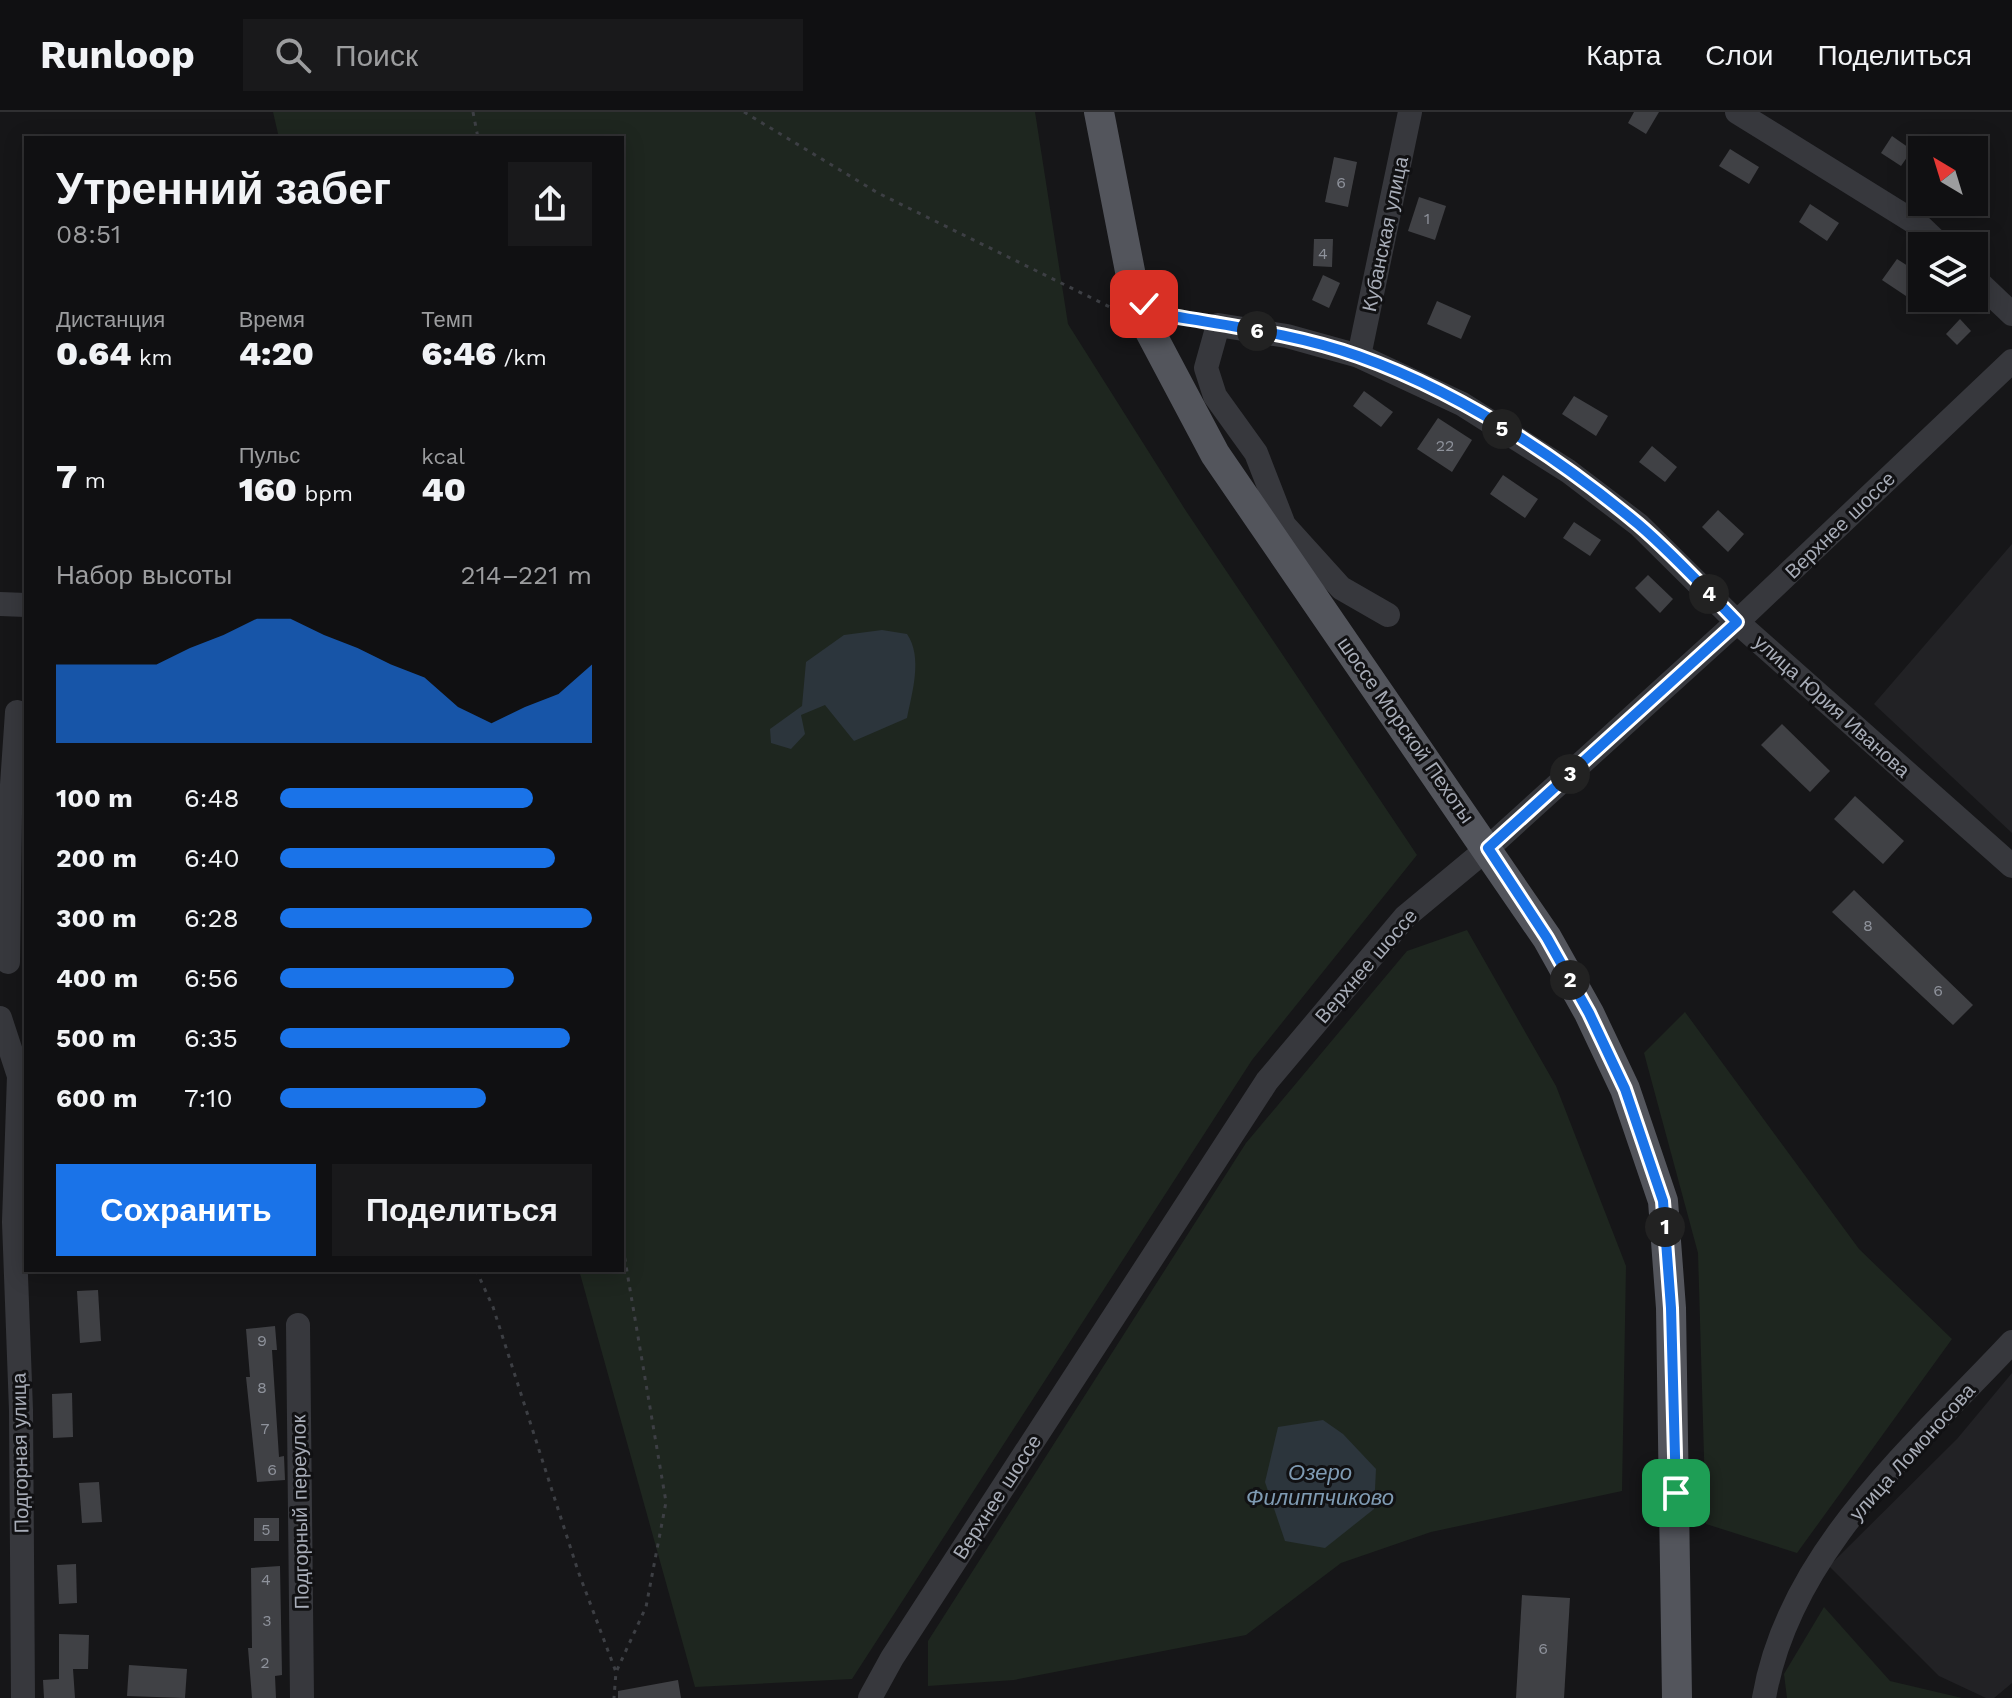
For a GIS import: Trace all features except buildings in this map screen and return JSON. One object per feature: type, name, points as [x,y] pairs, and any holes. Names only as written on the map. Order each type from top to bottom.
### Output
[{"type":"main road","name":"шоссе Морской Пехоты","points":[[1099,112],[1137,307],[1169,373],[1215,454],[1547,938],[1589,1013],[1625,1089],[1663,1201],[1672,1354],[1677,1698]]},
{"type":"street","name":"Кубанская улица","points":[[1359,356],[1410,112]]},
{"type":"street","points":[[1737,112],[1926,232]]},
{"type":"street","points":[[1988,291],[2012,314]]},
{"type":"street","name":"улица Юрия Иванова","points":[[1218,325],[1287,336],[1359,356],[1462,404],[1568,471],[1639,525],[1737,622],[2012,866]]},
{"type":"street","points":[[1218,325],[1206,368],[1215,396],[1256,453],[1284,525],[1341,588],[1388,615]]},
{"type":"street","name":"Верхнее шоссе","points":[[870,1698],[900,1645],[1267,1081],[1405,917],[1488,848],[1737,622],[2012,361]]},
{"type":"street","points":[[0,604],[24,605]]},
{"type":"street","points":[[11,960],[5,814],[17,712]]},
{"type":"street","name":"Подгорная улица","points":[[0,1018],[19,1076],[14,1222],[21,1410],[23,1698]]},
{"type":"street","name":"Подгорный переулок","points":[[298,1325],[302,1698]]},
{"type":"street","name":"улица Ломоносова","points":[[1764,1698],[1768,1675],[1808,1576],[1865,1499],[2012,1342]]},
{"type":"path","points":[[473,112],[478,136]]},
{"type":"path","points":[[744,112],[878,193],[1122,312]]},
{"type":"path","points":[[1163,315],[1218,325]]},
{"type":"path","points":[[614,1698],[616,1672],[646,1607],[666,1502],[624,1254]]},
{"type":"path","points":[[477,1272],[493,1307],[578,1571],[616,1672]]},
{"type":"shaded area","points":[[273,112],[1035,112],[1068,324],[1186,511],[1417,855],[1252,1060],[852,1679],[695,1687],[580,1272],[624,1272],[624,136],[279,136]]},
{"type":"shaded area","points":[[2012,544],[2012,833],[1874,704]]},
{"type":"shaded area","points":[[1467,930],[1556,1086],[1626,1266],[1622,1491],[1431,1532],[1341,1563],[1246,1635],[1014,1680],[928,1686],[928,1641],[1246,1143],[1407,951]]},
{"type":"shaded area","points":[[1685,1012],[1859,1249],[1952,1339],[1797,1553],[1706,1524],[1698,1253],[1644,1053]]},
{"type":"shaded area","points":[[2012,1373],[2012,1683],[1994,1698],[1986,1698],[1939,1676],[1829,1566],[1957,1439]]},
{"type":"shaded area","points":[[1824,1607],[1890,1681],[1962,1698],[1787,1698],[1784,1674]]},
{"type":"water","points":[[882,630],[907,634],[912,643],[915,675],[907,718],[854,741],[825,705],[801,715],[805,734],[791,749],[771,743],[770,729],[802,706],[806,662],[844,635]]},
{"type":"water","name":"Озеро Филиппчиково","points":[[1323,1420],[1343,1434],[1376,1469],[1374,1509],[1325,1548],[1285,1541],[1265,1482],[1278,1427]]},
{"type":"route","points":[[1144,304],[1150,312],[1287,336],[1359,356],[1462,404],[1568,471],[1639,525],[1737,622],[1488,848],[1547,938],[1589,1013],[1625,1089],[1663,1201],[1671,1308],[1676,1493]]}]
